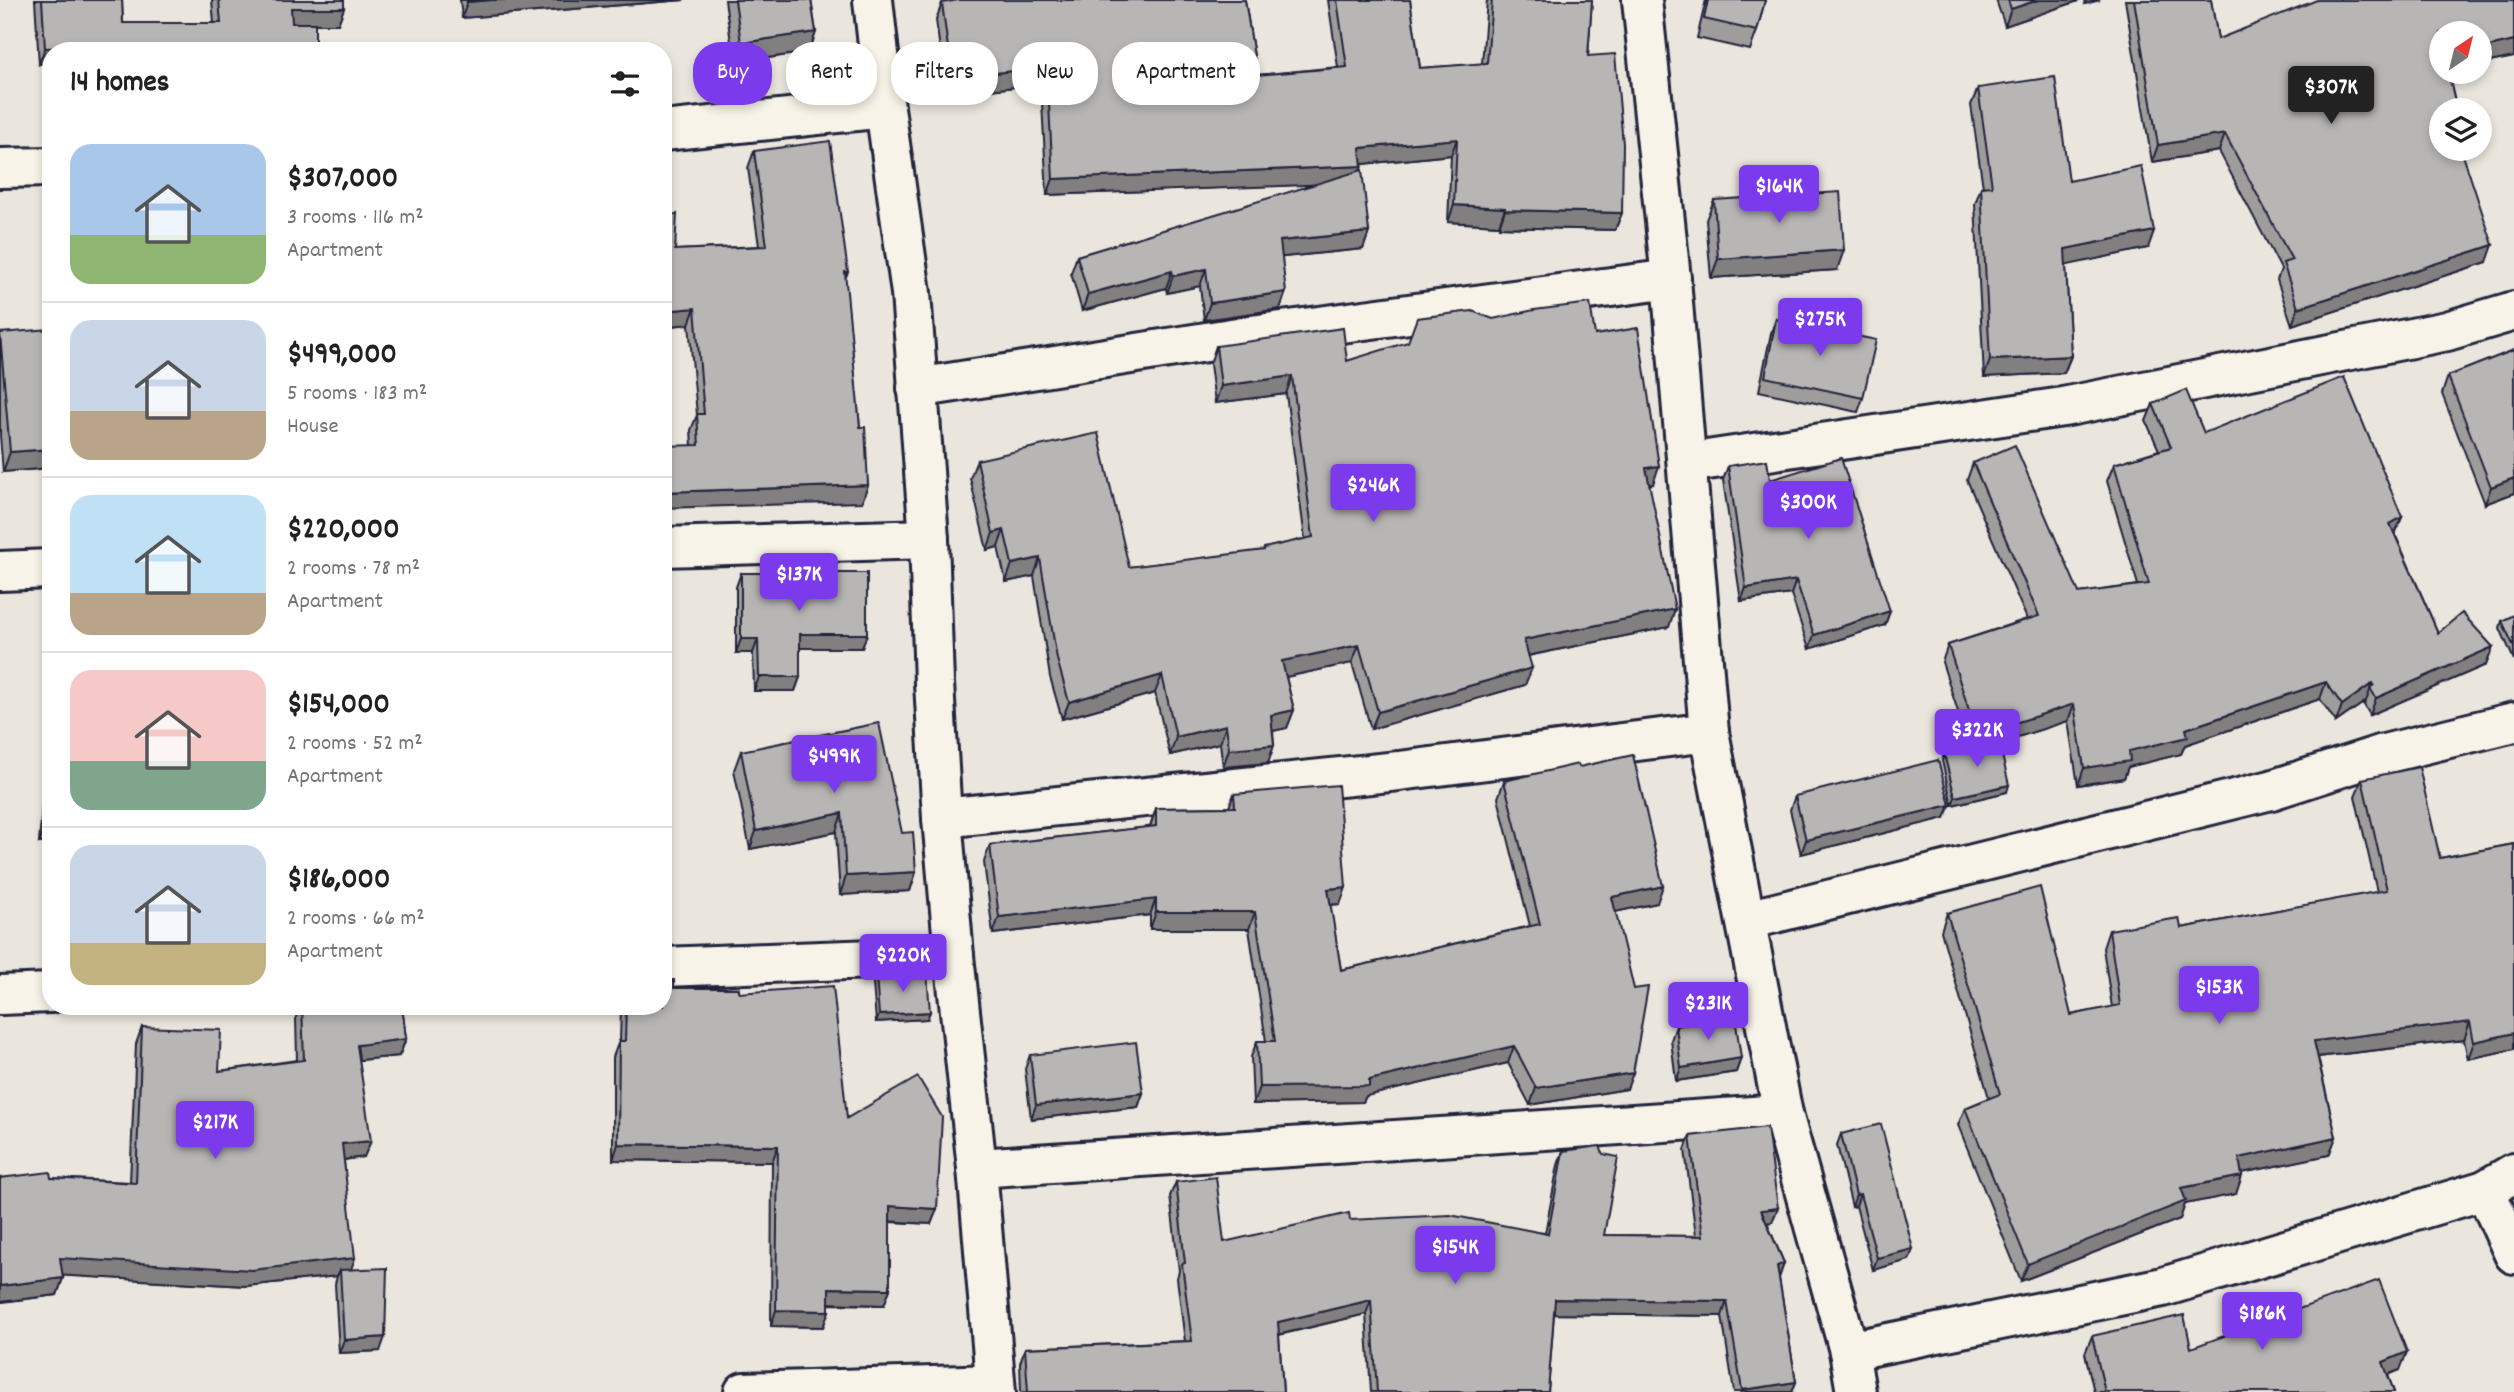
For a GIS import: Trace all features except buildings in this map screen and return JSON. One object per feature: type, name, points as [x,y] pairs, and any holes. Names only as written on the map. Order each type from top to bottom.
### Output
[{"type":"street","points":[[744,1392],[995,1388],[977,1168],[942,818],[929,539],[911,293],[873,0]]},
{"type":"street","points":[[1642,0],[1671,279],[1709,732],[1783,1114],[1849,1351],[1856,1392]]},
{"type":"street","points":[[672,130],[885,108]]},
{"type":"street","points":[[0,168],[42,167]]},
{"type":"street","points":[[917,388],[1244,336],[1671,279]]},
{"type":"street","points":[[1687,463],[2063,407],[2446,331],[2514,311]]},
{"type":"street","points":[[672,547],[929,539]]},
{"type":"street","points":[[0,572],[42,570]]},
{"type":"street","points":[[1747,920],[2271,790],[2380,755],[2514,722]]},
{"type":"street","points":[[942,818],[1399,771],[1709,732]]},
{"type":"street","points":[[672,967],[954,956]]},
{"type":"street","points":[[0,995],[42,993]]},
{"type":"street","points":[[977,1168],[1783,1114]]},
{"type":"street","points":[[1849,1351],[2163,1287],[2500,1182],[2514,1254]]}]
